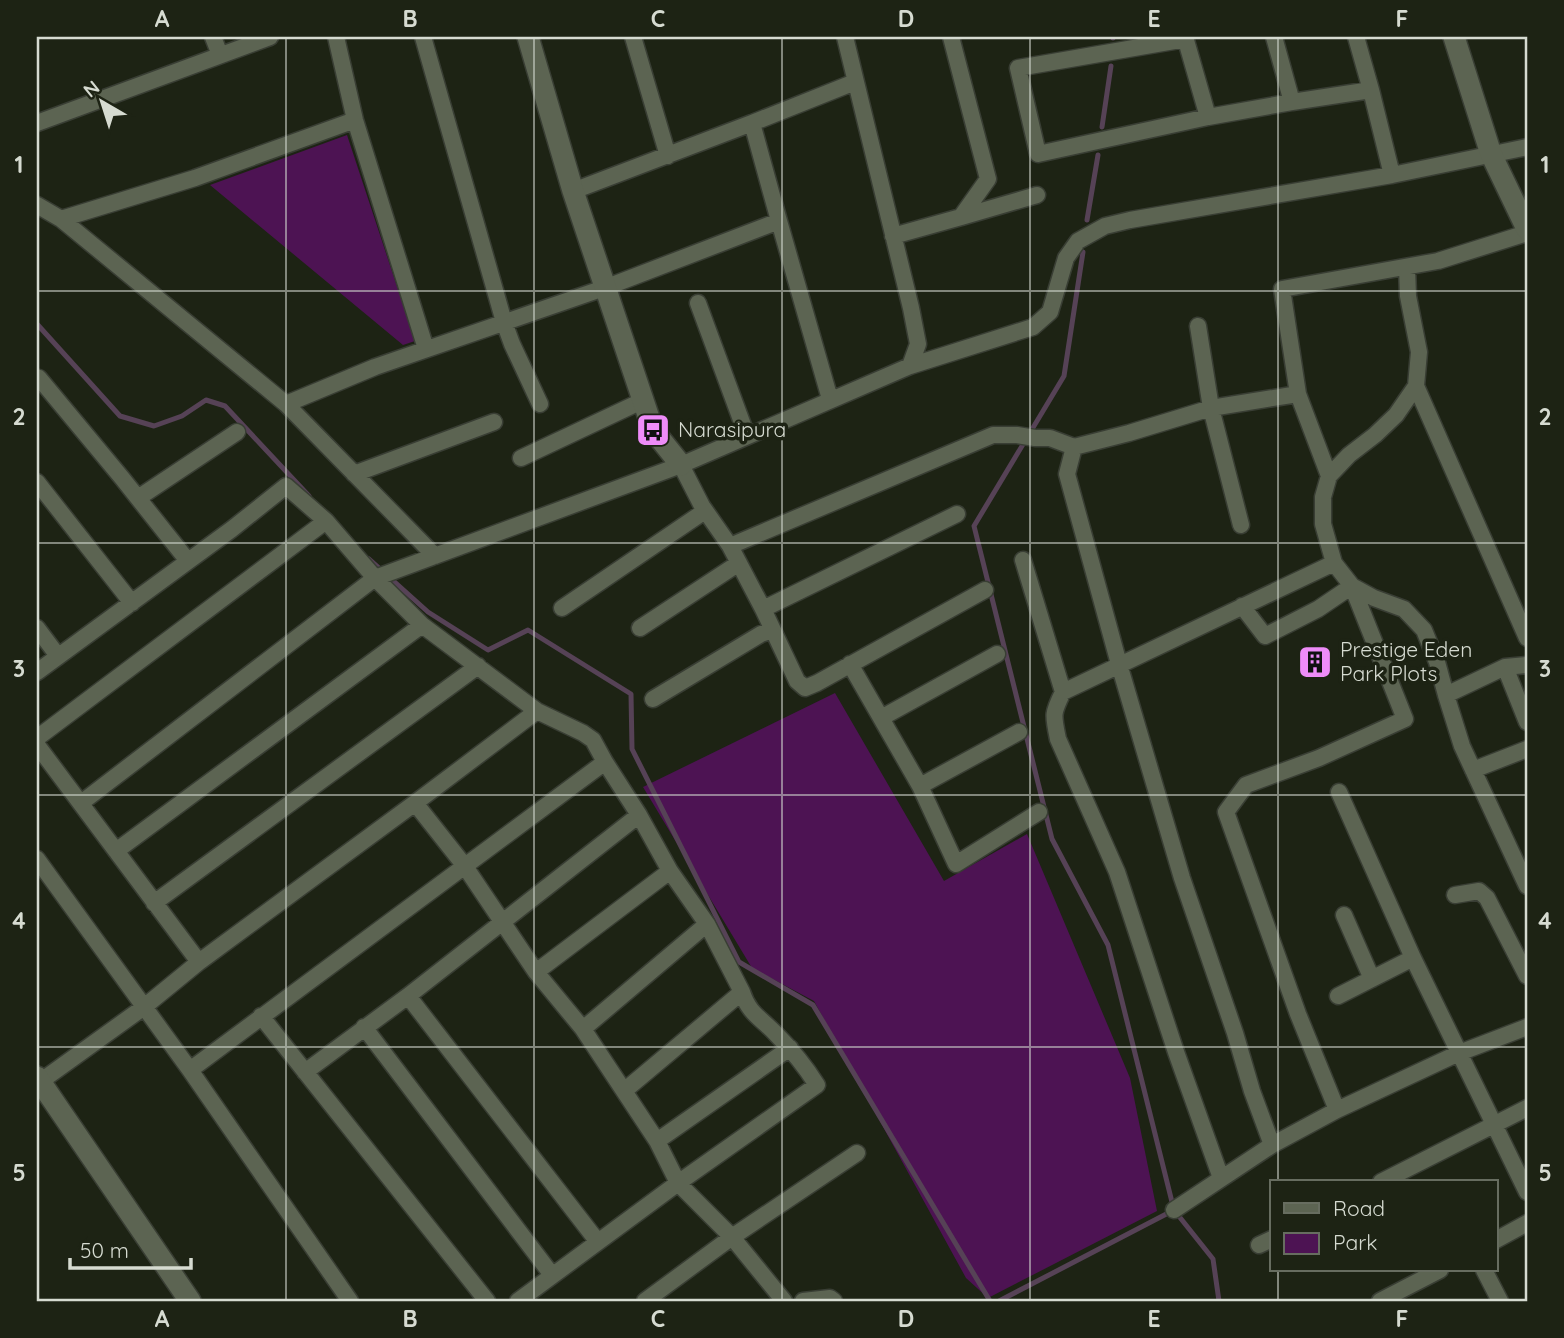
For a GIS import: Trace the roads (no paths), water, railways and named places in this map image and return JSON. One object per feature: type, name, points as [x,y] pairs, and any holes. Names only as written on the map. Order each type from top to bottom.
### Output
[{"type":"street","points":[[213,37],[220,55]]},
{"type":"street","points":[[37,123],[270,37]]},
{"type":"street","points":[[336,37],[355,120],[426,349]]},
{"type":"street","points":[[423,37],[503,322],[540,404]]},
{"type":"street","points":[[528,37],[573,191],[653,430],[681,465],[705,511],[730,546],[797,681],[804,688],[817,684],[985,590]]},
{"type":"street","points":[[633,37],[668,156]]},
{"type":"street","points":[[845,37],[918,344],[910,366]]},
{"type":"street","points":[[951,37],[988,179],[961,217]]},
{"type":"street","points":[[1274,37],[1293,102]]},
{"type":"street","points":[[1356,37],[1392,175]]},
{"type":"street","points":[[1329,476],[1298,394],[1282,289],[1438,261],[1527,231],[1491,154],[1454,37]]},
{"type":"street","points":[[1208,117],[1185,38],[1018,68],[1038,154],[1208,117],[1371,90]]},
{"type":"street","points":[[573,191],[855,82]]},
{"type":"street","points":[[61,219],[195,178],[355,120]]},
{"type":"street","points":[[752,123],[830,399]]},
{"type":"street","points":[[80,803],[376,578],[681,465],[910,366],[1033,327],[1050,312],[1066,258],[1077,241],[1105,226],[1392,175],[1527,147]]},
{"type":"street","points":[[894,236],[1037,195]]},
{"type":"street","points":[[37,205],[61,219],[286,404],[432,557]]},
{"type":"street","points":[[286,404],[375,367],[607,287],[779,220]]},
{"type":"street","points":[[1407,267],[1408,296],[1419,352],[1416,386],[1527,638]]},
{"type":"street","points":[[698,303],[747,436]]},
{"type":"street","points":[[1198,326],[1211,408],[1241,526]]},
{"type":"street","points":[[37,379],[188,561]]},
{"type":"street","points":[[1337,1110],[1298,1014],[1226,811],[1246,785],[1319,758],[1405,719],[1352,586],[1334,563],[1323,524],[1323,497],[1329,476],[1396,415],[1416,386]]},
{"type":"street","points":[[730,546],[993,435],[1050,438],[1074,447],[1211,408],[1298,394]]},
{"type":"street","points":[[521,458],[644,400]]},
{"type":"street","points":[[354,474],[494,422]]},
{"type":"street","points":[[138,498],[237,432]]},
{"type":"street","points":[[1074,447],[1067,474],[1119,664],[1182,878],[1272,1145]]},
{"type":"street","points":[[37,482],[132,603]]},
{"type":"street","points":[[37,672],[232,529],[286,486],[326,521],[422,625],[537,711],[583,733],[597,746],[670,871],[707,924],[746,1005],[790,1048],[817,1085],[517,1301]]},
{"type":"street","points":[[562,608],[705,511]]},
{"type":"street","points":[[763,609],[957,514]]},
{"type":"street","points":[[37,738],[326,521]]},
{"type":"street","points":[[1023,560],[1063,692]]},
{"type":"street","points":[[640,628],[739,563]]},
{"type":"street","points":[[1221,1178],[1117,872],[1058,739],[1053,716],[1063,692],[1334,563]]},
{"type":"street","points":[[1242,606],[1265,636],[1318,609],[1352,586]]},
{"type":"street","points":[[1352,586],[1404,609],[1424,630],[1437,662],[1462,746],[1527,886]]},
{"type":"street","points":[[116,851],[422,625]]},
{"type":"street","points":[[37,628],[58,656]]},
{"type":"street","points":[[653,699],[761,634],[773,630]]},
{"type":"street","points":[[881,718],[997,654]]},
{"type":"street","points":[[850,664],[920,786],[956,864],[1039,812]]},
{"type":"street","points":[[1446,695],[1505,667],[1527,665]]},
{"type":"street","points":[[154,903],[478,666]]},
{"type":"street","points":[[1505,667],[1527,722]]},
{"type":"street","points":[[190,1301],[38,1081],[144,1007],[199,962],[537,711]]},
{"type":"street","points":[[920,786],[1019,732]]},
{"type":"street","points":[[37,746],[199,962]]},
{"type":"street","points":[[1473,769],[1527,749]]},
{"type":"street","points":[[190,1070],[605,762]]},
{"type":"street","points":[[1339,792],[1413,958],[1527,1192]]},
{"type":"street","points":[[415,803],[464,865],[536,972],[583,1029],[657,1141],[678,1183],[732,1237],[784,1301]]},
{"type":"street","points":[[304,1072],[408,996],[639,816]]},
{"type":"street","points":[[37,859],[190,1070],[350,1301]]},
{"type":"street","points":[[536,972],[670,871]]},
{"type":"street","points":[[1455,895],[1479,891],[1487,898],[1527,976]]},
{"type":"street","points":[[1344,915],[1371,979]]},
{"type":"street","points":[[583,1029],[707,924]]},
{"type":"street","points":[[1338,996],[1413,958]]},
{"type":"street","points":[[624,1091],[742,992]]},
{"type":"street","points":[[408,996],[598,1242]]},
{"type":"street","points":[[261,1016],[487,1301]]},
{"type":"street","points":[[364,1027],[552,1275]]},
{"type":"street","points":[[1174,1210],[1272,1145],[1337,1110],[1459,1053],[1527,1027]]},
{"type":"street","points":[[657,1141],[790,1048]]},
{"type":"street","points":[[1385,1180],[1527,1108]]},
{"type":"street","points":[[645,1301],[732,1237],[857,1153]]},
{"type":"street","points":[[1498,1239],[1527,1223]]},
{"type":"street","points":[[1380,1301],[1407,1295],[1437,1272]]},
{"type":"street","points":[[1485,1272],[1500,1301]]},
{"type":"street","points":[[803,1301],[830,1298],[834,1301]]},
{"type":"waterway","points":[[1102,127],[1111,66]]},
{"type":"waterway","points":[[1087,220],[1098,155]]},
{"type":"waterway","points":[[1083,252],[1064,376],[974,526],[1052,839],[1108,945],[1173,1206]]},
{"type":"waterway","points":[[37,324],[120,416],[154,426],[182,416],[206,400],[225,406],[309,496]]},
{"type":"waterway","points":[[369,559],[428,612],[488,650],[528,630],[631,694],[632,749],[739,962],[813,1005],[990,1301]]},
{"type":"waterway","points":[[999,1301],[1174,1210],[1213,1259],[1219,1301]]},
{"type":"place","name":"Narasipura","points":[[653,430]]},
{"type":"place","name":"Prestige Eden Park Plots","points":[[1315,662]]}]
